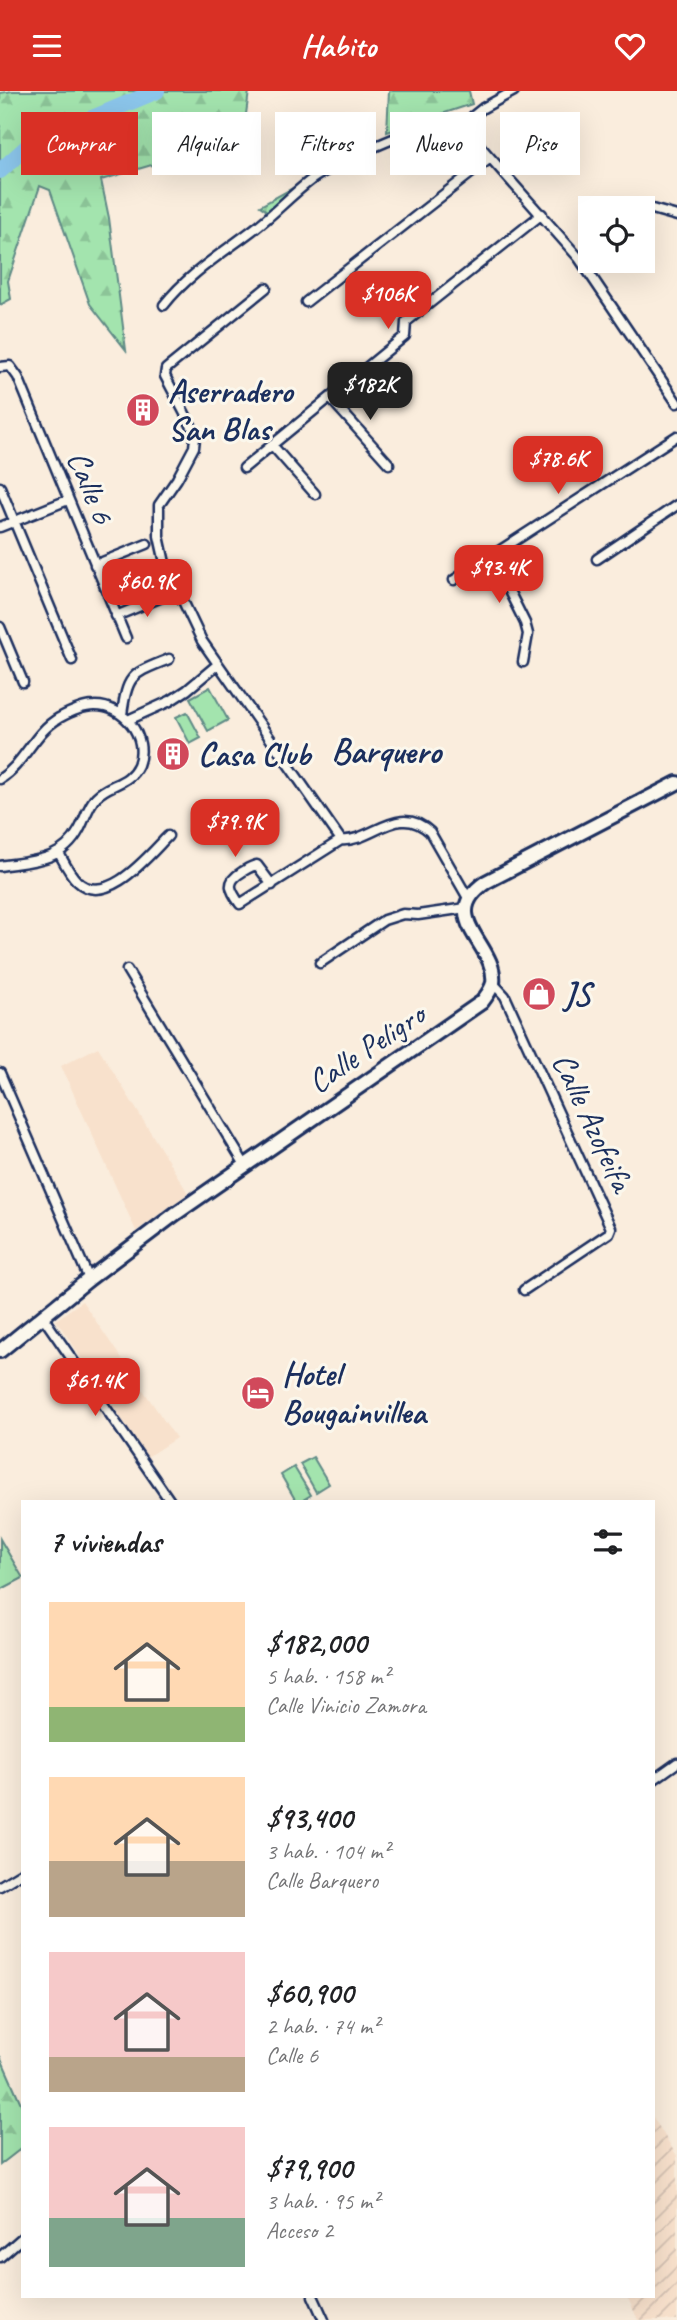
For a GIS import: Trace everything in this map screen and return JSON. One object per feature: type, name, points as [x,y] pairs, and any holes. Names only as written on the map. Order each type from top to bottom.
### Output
[{"type":"main road","points":[[493,983],[489,964],[471,928],[467,903],[474,891],[486,882],[677,783]]},
{"type":"main road","name":"Calle Peligro","points":[[0,1351],[175,1214],[471,1010],[489,992],[493,983]]},
{"type":"street","points":[[479,112],[511,92]]},
{"type":"street","points":[[164,305],[195,274],[259,225],[312,179],[390,140]]},
{"type":"street","points":[[486,155],[579,258],[677,403]]},
{"type":"street","points":[[306,302],[489,159]]},
{"type":"street","points":[[655,210],[677,216]]},
{"type":"street","points":[[244,468],[404,336],[406,322],[542,215]]},
{"type":"street","points":[[266,288],[167,366],[165,372],[195,438],[194,447],[159,505],[159,536],[165,563],[202,641],[341,840]]},
{"type":"street","name":"Calle 6","points":[[0,367],[10,366],[18,377],[126,638]]},
{"type":"street","points":[[330,398],[388,464]]},
{"type":"street","points":[[454,580],[677,436]]},
{"type":"street","points":[[272,445],[315,494]]},
{"type":"street","points":[[0,487],[72,660]]},
{"type":"street","points":[[0,527],[68,500]]},
{"type":"street","points":[[597,559],[677,505]]},
{"type":"street","points":[[95,565],[147,544]]},
{"type":"street","points":[[503,549],[502,564],[507,587],[528,634],[523,662]]},
{"type":"street","points":[[116,616],[167,595]]},
{"type":"street","points":[[0,627],[23,682]]},
{"type":"street","points":[[125,717],[127,684],[131,678],[138,672],[169,659]]},
{"type":"street","points":[[125,717],[170,701],[218,664]]},
{"type":"street","points":[[0,779],[16,766],[40,733],[57,719],[83,707],[104,706],[125,717],[134,727],[140,745],[137,767],[125,781],[98,794],[69,845],[43,860],[0,866]]},
{"type":"street","points":[[272,885],[257,865],[234,877],[229,887],[240,905],[272,885],[341,840],[352,839],[401,821],[422,824],[430,832],[467,903],[418,915],[402,913],[384,920],[320,963]]},
{"type":"street","points":[[59,853],[78,883],[92,889],[108,888],[121,880],[168,836]]},
{"type":"street","points":[[127,970],[245,1165]]},
{"type":"street","name":"Calle Azofeifa","points":[[493,983],[505,996],[611,1228],[609,1233],[524,1290]]},
{"type":"street","points":[[0,1073],[89,1279]]},
{"type":"street","points":[[43,1317],[169,1500]]},
{"type":"street","points":[[655,1779],[677,1763]]},
{"type":"street","points":[[0,1886],[21,1873]]},
{"type":"street","points":[[0,2257],[21,2239]]},
{"type":"street","points":[[314,2298],[324,2320]]},
{"type":"shaded area","points":[[98,1047],[188,1193],[136,1231],[61,1066]]},
{"type":"shaded area","points":[[82,1301],[176,1438],[147,1457],[56,1320]]},
{"type":"shaded area","points":[[655,2120],[677,2156],[677,2320],[638,2320],[628,2298],[655,2298]]},
{"type":"green space","points":[[249,91],[246,112],[152,112],[152,165],[138,169],[138,112],[21,112],[21,175],[118,175],[101,180],[109,218],[126,350],[90,304],[50,190],[40,186],[8,281],[11,299],[0,305],[0,93]]},
{"type":"green space","points":[[389,91],[469,91],[472,104],[448,112],[390,112],[390,131],[387,132]]},
{"type":"green space","points":[[298,185],[300,188],[270,213],[260,206]]},
{"type":"green space","points":[[210,687],[228,720],[208,731],[190,698]]},
{"type":"green space","points":[[187,712],[201,738],[190,744],[176,717]]},
{"type":"green space","points":[[313,1457],[329,1484],[316,1492],[300,1464]]},
{"type":"green space","points":[[294,1467],[311,1495],[303,1500],[295,1500],[281,1475]]},
{"type":"green space","points":[[0,1539],[21,1579],[0,1590]]},
{"type":"green space","points":[[0,2056],[21,2103],[21,2149],[0,2165]]},
{"type":"waterway","points":[[0,171],[30,144],[157,91]]},
{"type":"place","name":"Aserradero San Blas","points":[[143,410]]},
{"type":"place","name":"Casa Club","points":[[173,754]]},
{"type":"place","name":"JS","points":[[539,994]]},
{"type":"place","name":"Hotel Bougainvillea","points":[[258,1393]]},
{"type":"district","name":"Barquero","points":[[386,751]]}]
